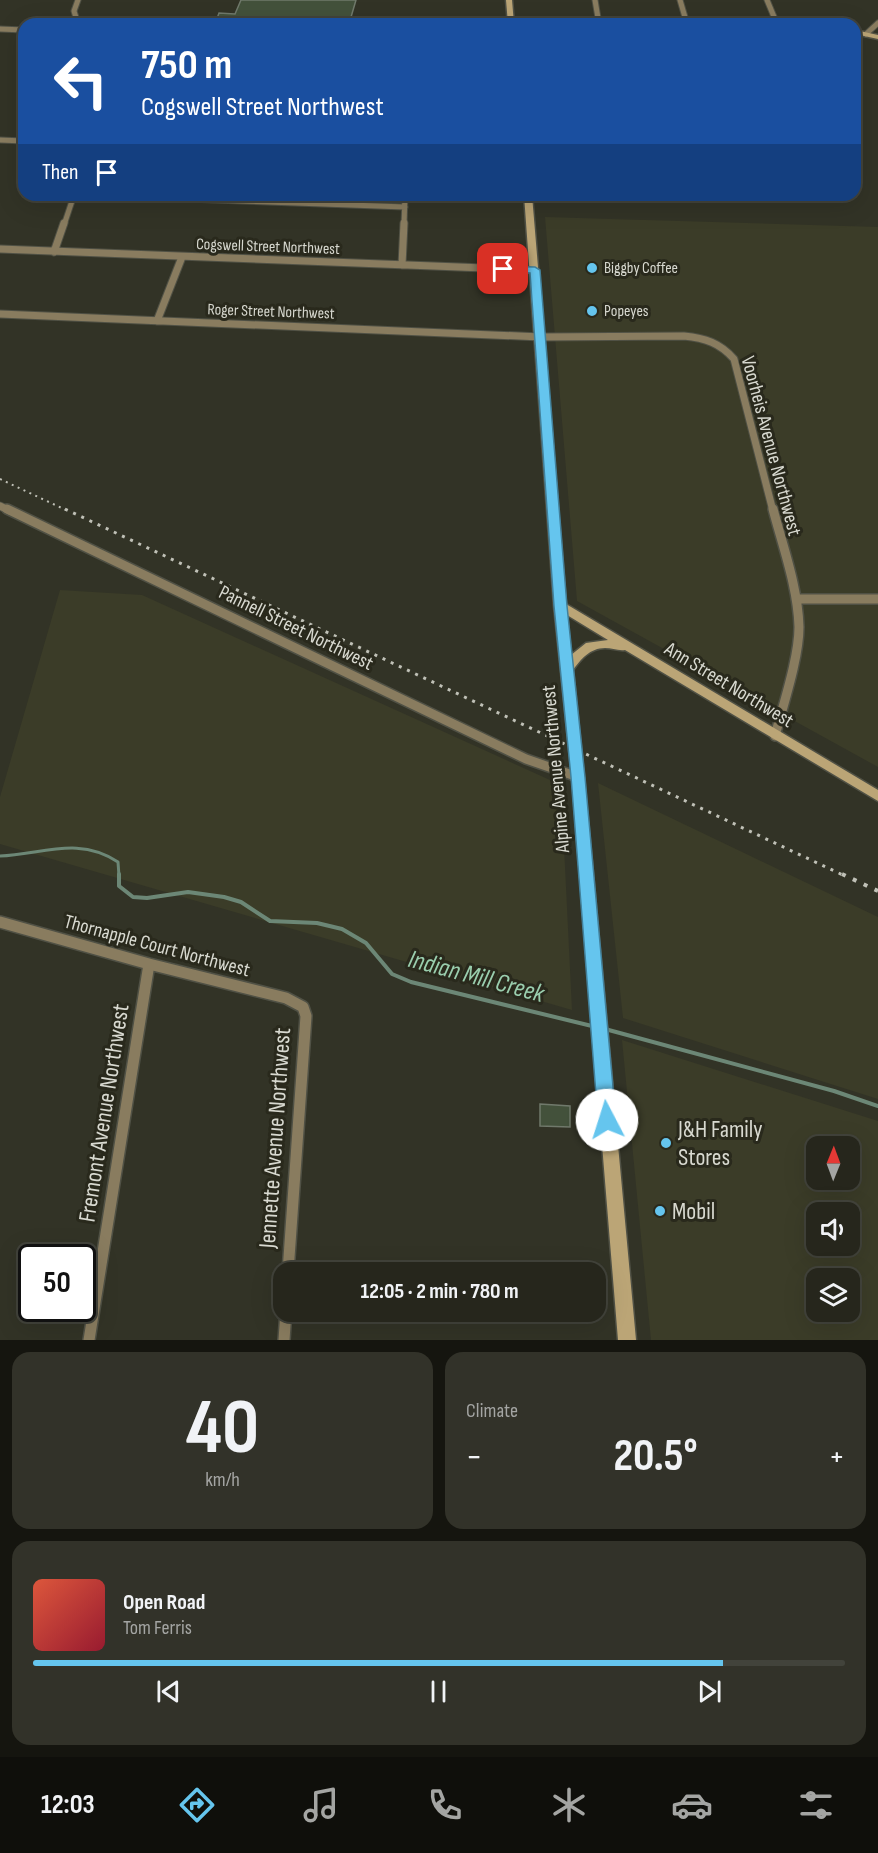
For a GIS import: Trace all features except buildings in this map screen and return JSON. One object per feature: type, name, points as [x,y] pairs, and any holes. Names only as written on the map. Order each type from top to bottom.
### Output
[{"type":"main road","points":[[509,0],[510,18]]},
{"type":"main road","points":[[861,33],[878,37]]},
{"type":"main road","name":"Alpine Avenue Northwest","points":[[529,201],[541,337],[560,606],[578,777],[627,1340]]},
{"type":"main road","name":"Ann Street Northwest","points":[[560,606],[878,796]]},
{"type":"main road","points":[[568,668],[581,651],[595,644],[614,644],[635,651]]},
{"type":"street","points":[[76,18],[74,11],[78,0]]},
{"type":"street","points":[[595,0],[598,18]]},
{"type":"street","points":[[680,0],[685,18]]},
{"type":"street","points":[[767,0],[774,18]]},
{"type":"street","points":[[866,34],[878,23]]},
{"type":"street","points":[[0,29],[18,30]]},
{"type":"street","points":[[0,140],[18,141]]},
{"type":"street","points":[[54,252],[73,201]]},
{"type":"street","points":[[240,201],[405,207]]},
{"type":"street","points":[[402,266],[405,201]]},
{"type":"street","name":"Cogswell Street Northwest","points":[[0,249],[535,270]]},
{"type":"street","points":[[157,321],[182,256]]},
{"type":"street","name":"Roger Street Northwest","points":[[0,314],[541,337]]},
{"type":"street","name":"Voorheis Avenue Northwest","points":[[541,337],[701,337],[727,349],[734,359],[796,598],[800,628],[798,646],[775,736]]},
{"type":"street","name":"Pannell Street Northwest","points":[[0,507],[526,759],[578,777]]},
{"type":"street","points":[[796,598],[878,599]]},
{"type":"street","name":"Thornapple Court Northwest","points":[[0,922],[149,964],[286,998],[303,1007]]},
{"type":"street","name":"Fremont Avenue Northwest","points":[[89,1340],[149,964]]},
{"type":"street","name":"Jennette Avenue Northwest","points":[[289,1262],[306,1016],[303,1007]]},
{"type":"street","points":[[284,1340],[285,1322]]},
{"type":"shaded area","points":[[545,217],[878,227],[878,767],[577,601]]},
{"type":"shaded area","points":[[60,590],[142,595],[561,785],[572,1010],[0,844],[0,797]]},
{"type":"shaded area","points":[[598,783],[878,917],[878,1099],[623,1018]]},
{"type":"shaded area","points":[[622,1040],[878,1121],[878,1340],[651,1340]]},
{"type":"waterway","name":"Indian Mill Creek","points":[[0,856],[60,848],[89,850],[118,862],[119,876]]},
{"type":"waterway","name":"Indian Mill Creek","points":[[119,876],[119,886],[133,897],[147,898],[188,892],[224,897],[241,902],[270,921],[317,923],[342,929],[366,943],[392,974],[411,982],[596,1027]]},
{"type":"waterway","name":"Indian Mill Creek","points":[[605,1029],[834,1091],[878,1106]]},
{"type":"railway","points":[[0,479],[68,511]]},
{"type":"railway","points":[[65,509],[845,876]]},
{"type":"railway","points":[[842,874],[878,891]]},
{"type":"place","name":"Biggby Coffee","points":[[592,268]]},
{"type":"place","name":"Popeyes","points":[[592,311]]},
{"type":"place","name":"J&H Family Stores","points":[[666,1143]]},
{"type":"place","name":"Mobil","points":[[660,1211]]},
{"type":"route","points":[[503,269],[535,270],[560,606],[578,777],[607,1120]]}]
